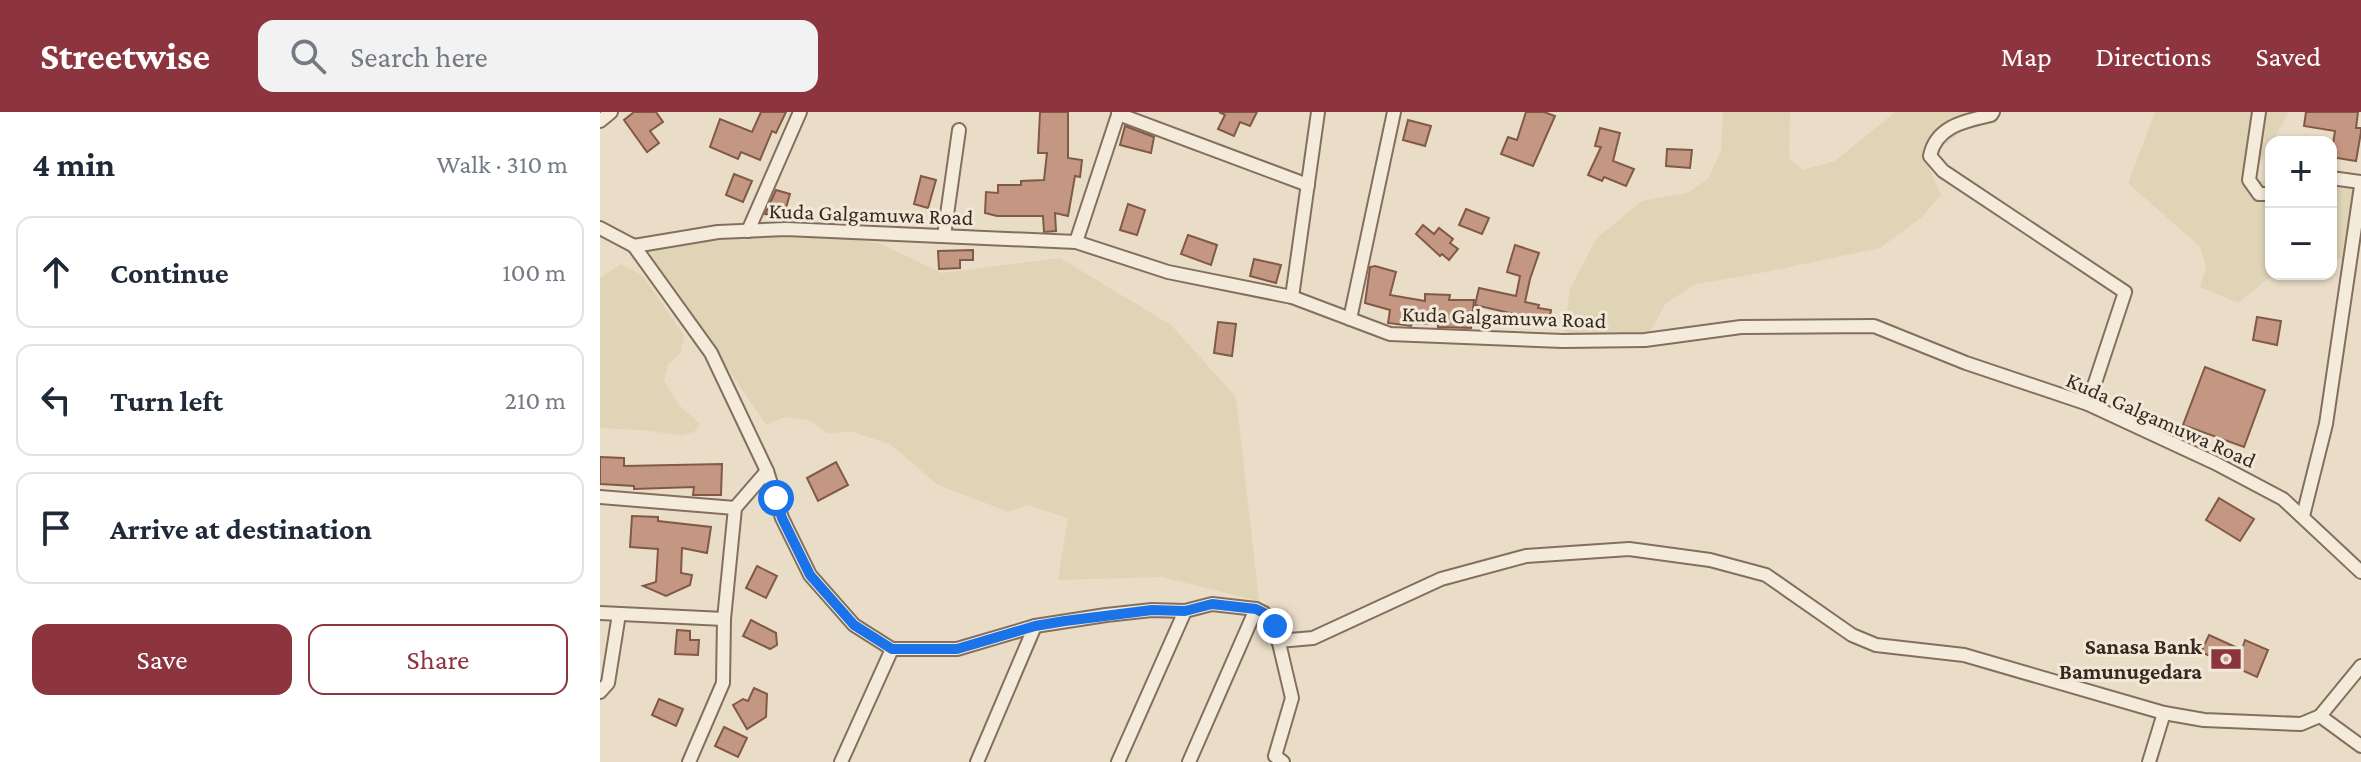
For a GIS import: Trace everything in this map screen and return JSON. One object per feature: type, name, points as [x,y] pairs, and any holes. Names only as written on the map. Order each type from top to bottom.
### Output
[{"type":"street","points":[[600,121],[611,112]]},
{"type":"street","points":[[748,231],[800,112]]},
{"type":"street","points":[[1292,297],[1318,112]]},
{"type":"street","points":[[1350,319],[1394,112]]},
{"type":"street","points":[[1993,112],[1953,124],[1932,146],[1930,156],[1943,171],[2125,292],[2088,404]]},
{"type":"street","points":[[2259,112],[2249,180],[2259,194],[2265,194]]},
{"type":"street","points":[[1076,242],[1118,113],[1308,185]]},
{"type":"street","points":[[944,236],[959,130]]},
{"type":"street","points":[[2303,516],[2326,424],[2361,184],[2337,179]]},
{"type":"street","points":[[600,228],[634,246],[711,353],[767,471],[782,518],[810,575],[854,625],[892,649],[957,649],[1035,626],[1152,610],[1185,611],[1212,604],[1256,609],[1275,626],[1292,698],[1275,756],[1283,762]]},
{"type":"street","name":"Kuda Galgamuwa Road","points":[[634,246],[718,232],[786,229],[1076,242],[1168,272],[1292,297],[1390,334],[1563,341],[1645,340],[1741,327],[1874,326],[1966,363],[2088,404],[2215,463],[2283,499],[2361,572]]},
{"type":"street","points":[[689,762],[723,683],[724,619],[735,508],[767,471]]},
{"type":"street","points":[[600,497],[735,508]]},
{"type":"street","points":[[1278,641],[1313,638],[1441,579],[1526,556],[1629,549],[1710,560],[1766,575],[1852,635],[1876,645],[1964,655],[2164,713],[2204,720],[2301,724],[2320,716],[2361,666]]},
{"type":"street","points":[[1189,762],[1256,609]]},
{"type":"street","points":[[1118,762],[1185,611]]},
{"type":"street","points":[[600,613],[724,619]]},
{"type":"street","points":[[600,692],[608,683],[619,614]]},
{"type":"street","points":[[977,762],[1035,626]]},
{"type":"street","points":[[841,762],[892,649]]},
{"type":"street","points":[[2149,762],[2164,713]]},
{"type":"street","points":[[2320,716],[2361,746]]},
{"type":"shaded area","points":[[1723,112],[1790,112],[1789,158],[1803,170],[1835,161],[1895,112],[2000,112],[1995,118],[1964,130],[1933,154],[1929,168],[1941,195],[1922,217],[1880,248],[1696,284],[1666,303],[1645,340],[1563,341],[1570,289],[1596,239],[1642,201],[1687,193],[1708,179],[1721,150]]},
{"type":"shaded area","points":[[2155,112],[2289,112],[2275,136],[2265,136],[2265,154],[2250,180],[2265,181],[2267,280],[2238,303],[2200,287],[2206,266],[2200,247],[2128,183]]},
{"type":"shaded area","points":[[2337,181],[2361,182],[2352,259],[2337,259]]},
{"type":"shaded area","points":[[820,233],[881,244],[942,273],[1060,258],[1171,325],[1236,397],[1259,601],[1161,577],[1058,580],[1068,518],[1027,505],[1009,512],[938,485],[890,444],[852,432],[828,433],[808,420],[785,417],[766,425],[648,251],[717,240]]},
{"type":"shaded area","points":[[621,264],[642,275],[684,335],[681,352],[668,365],[664,381],[680,406],[700,424],[694,432],[680,435],[600,428],[600,278]]},
{"type":"building","points":[[634,112],[656,112],[663,122],[650,131],[659,143],[647,152],[624,120]]},
{"type":"building","points":[[761,112],[786,112],[776,133],[772,131],[760,160],[741,152],[738,159],[710,147],[720,119],[752,132]]},
{"type":"building","points":[[1040,112],[1068,112],[1068,158],[1082,160],[1080,177],[1075,176],[1068,216],[1055,213],[1056,231],[1044,232],[1043,216],[985,213],[986,192],[998,193],[998,185],[1021,185],[1021,181],[1044,180],[1047,153],[1038,153]]},
{"type":"building","points":[[1219,112],[1257,112],[1250,126],[1240,122],[1234,136],[1218,129],[1225,115]]},
{"type":"building","points":[[1526,112],[1544,112],[1555,116],[1533,166],[1501,154],[1508,137],[1517,140]]},
{"type":"building","points":[[2306,112],[2358,112],[2356,128],[2361,128],[2361,132],[2356,161],[2337,158],[2335,131],[2304,126]]},
{"type":"building","points":[[1408,120],[1431,126],[1425,146],[1403,140]]},
{"type":"building","points":[[1125,126],[1154,137],[1151,153],[1120,145]]},
{"type":"building","points":[[1600,128],[1620,133],[1613,161],[1634,169],[1626,186],[1604,177],[1602,181],[1588,175],[1601,147],[1595,146]]},
{"type":"building","points":[[1667,149],[1692,150],[1690,168],[1666,166]]},
{"type":"building","points":[[734,174],[752,181],[743,202],[726,195]]},
{"type":"building","points":[[921,176],[936,180],[928,208],[914,204]]},
{"type":"building","points":[[776,190],[790,194],[783,218],[765,214]]},
{"type":"building","points":[[1128,204],[1145,210],[1137,235],[1120,230]]},
{"type":"building","points":[[1466,209],[1489,218],[1482,234],[1459,225]]},
{"type":"building","points":[[1423,225],[1434,234],[1439,228],[1453,239],[1450,243],[1458,249],[1449,260],[1442,254],[1440,256],[1416,234]]},
{"type":"building","points":[[1188,235],[1217,245],[1211,265],[1181,254]]},
{"type":"building","points":[[1515,245],[1539,253],[1525,302],[1551,310],[1549,322],[1475,305],[1479,288],[1516,296],[1520,276],[1507,272]]},
{"type":"building","points":[[973,250],[973,260],[960,260],[960,268],[939,269],[938,251]]},
{"type":"building","points":[[1254,259],[1281,265],[1276,283],[1250,276]]},
{"type":"building","points":[[1370,267],[1396,272],[1390,295],[1425,301],[1425,294],[1450,295],[1449,300],[1474,300],[1471,328],[1388,323],[1390,310],[1365,303]]},
{"type":"building","points":[[2257,317],[2281,321],[2277,345],[2253,340]]},
{"type":"building","points":[[1218,322],[1236,324],[1232,356],[1214,353]]},
{"type":"building","points":[[2205,367],[2265,390],[2244,447],[2183,425]]},
{"type":"building","points":[[600,457],[624,458],[624,466],[722,464],[721,495],[693,495],[694,487],[634,489],[634,486],[600,484]]},
{"type":"building","points":[[836,462],[848,485],[818,501],[807,478]]},
{"type":"building","points":[[2219,498],[2254,519],[2240,541],[2206,520]]},
{"type":"building","points":[[632,516],[658,517],[658,521],[711,527],[707,553],[682,548],[681,573],[692,575],[690,585],[666,596],[643,586],[656,582],[658,549],[630,547]]},
{"type":"building","points":[[757,566],[777,576],[766,598],[746,588]]},
{"type":"building","points":[[751,620],[776,633],[777,645],[770,649],[743,636]]},
{"type":"building","points":[[677,630],[690,631],[690,640],[699,640],[698,655],[675,654]]},
{"type":"building","points":[[2209,635],[2242,650],[2245,640],[2268,650],[2257,677],[2201,652]]},
{"type":"building","points":[[754,688],[767,694],[766,717],[747,729],[733,705],[743,699],[748,701]]},
{"type":"building","points":[[659,699],[683,709],[676,726],[652,715]]},
{"type":"building","points":[[724,727],[747,738],[738,757],[715,746]]},
{"type":"place","name":"Sanasa Bank Bamunugedara","points":[[2226,659]]},
{"type":"route","points":[[776,498],[782,518],[810,575],[854,625],[892,649],[957,649],[1035,626],[1152,610],[1185,611],[1212,604],[1256,609],[1275,626]]}]
